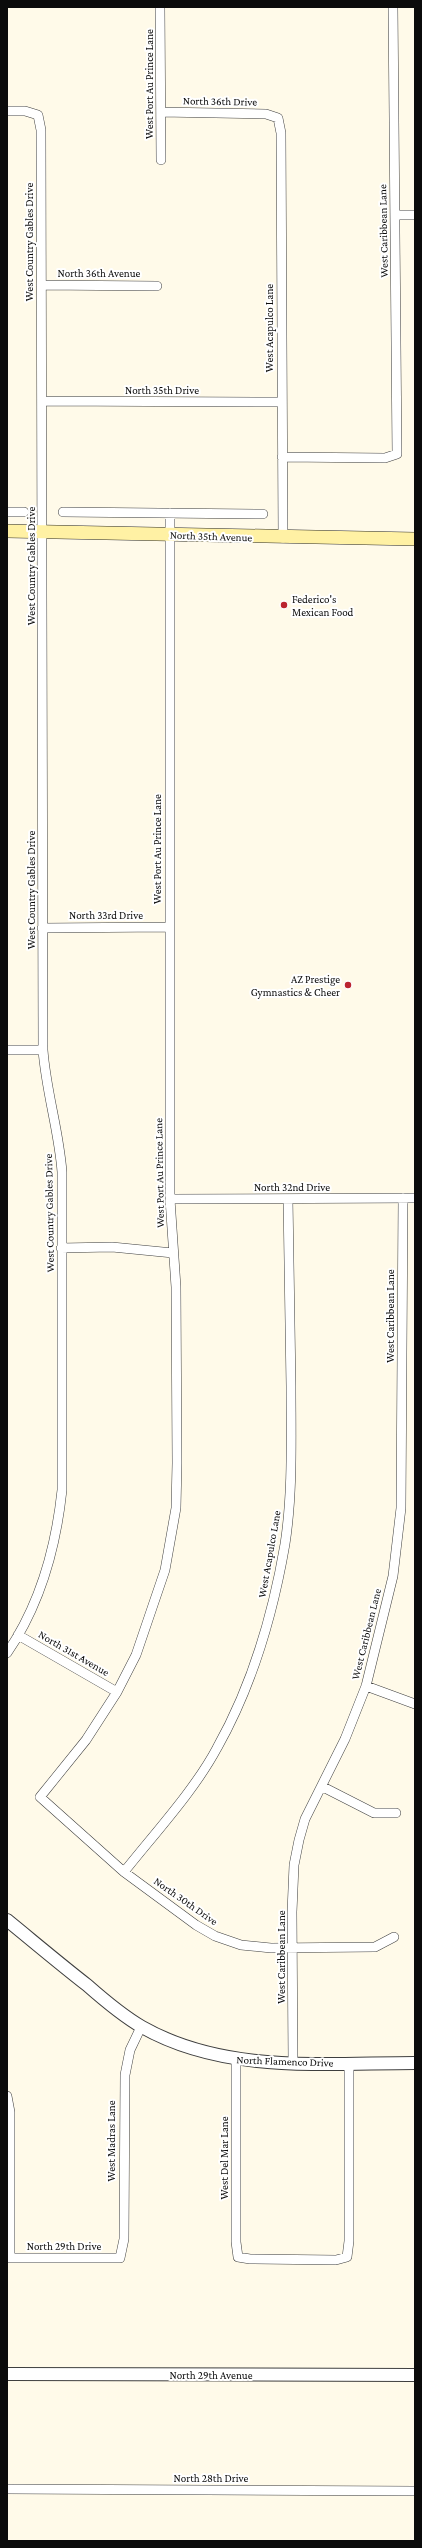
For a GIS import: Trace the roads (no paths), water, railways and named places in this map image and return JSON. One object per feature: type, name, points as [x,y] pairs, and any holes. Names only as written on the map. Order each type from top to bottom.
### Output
[{"type":"main road","name":"North 35th Avenue","points":[[7,530],[283,538],[415,539]]},
{"type":"street","name":"West Port Au Prince Lane","points":[[160,7],[161,160]]},
{"type":"street","name":"West Caribbean Lane","points":[[282,457],[385,458],[397,454],[394,7]]},
{"type":"street","name":"West Country Gables Drive","points":[[7,111],[25,111],[38,115],[41,130],[43,401],[43,1050],[46,1082],[59,1138],[61,1158],[62,1248],[62,1490],[59,1522],[48,1565],[36,1600],[7,1653]]},
{"type":"street","name":"North 36th Drive","points":[[161,112],[266,114],[278,118]]},
{"type":"street","name":"West Acapulco Lane","points":[[278,118],[281,133],[281,402],[283,538]]},
{"type":"street","points":[[395,215],[415,215]]},
{"type":"street","name":"North 36th Avenue","points":[[41,285],[157,286]]},
{"type":"street","name":"North 35th Drive","points":[[43,401],[281,402]]},
{"type":"street","points":[[7,512],[24,512]]},
{"type":"street","name":"North 35th Avenue","points":[[63,512],[263,514]]},
{"type":"street","name":"West Port Au Prince Lane","points":[[40,1797],[86,1740],[117,1692],[136,1655],[165,1570],[176,1508],[176,1287],[170,1200],[170,513]]},
{"type":"street","name":"North 33rd Drive","points":[[42,928],[169,927]]},
{"type":"street","points":[[7,1050],[43,1050]]},
{"type":"street","name":"West Acapulco Lane","points":[[124,1872],[181,1800],[217,1750],[240,1702],[273,1603],[285,1544],[290,1492],[288,1198]]},
{"type":"street","name":"West Caribbean Lane","points":[[293,2063],[294,1865],[305,1819],[322,1787],[366,1686],[393,1576],[401,1508],[402,1198]]},
{"type":"street","name":"North 32nd Drive","points":[[170,1200],[415,1198]]},
{"type":"street","points":[[62,1248],[112,1247],[173,1253]]},
{"type":"street","name":"North 31st Avenue","points":[[18,1635],[117,1692]]},
{"type":"street","points":[[366,1686],[415,1704]]},
{"type":"street","points":[[322,1787],[374,1813],[396,1813]]},
{"type":"street","name":"North 30th Drive","points":[[40,1797],[124,1872],[196,1925],[215,1936],[240,1945],[293,1948],[375,1947],[394,1937]]},
{"type":"street","name":"North Flamenco Drive","points":[[7,1920],[142,2027],[173,2043],[212,2055],[236,2060],[293,2063],[415,2063]]},
{"type":"street","name":"West Madras Lane","points":[[120,2258],[124,2239],[125,2075],[130,2050],[142,2027]]},
{"type":"street","name":"West Del Mar Lane","points":[[236,2060],[236,2242],[238,2257],[250,2259],[336,2260],[347,2257],[349,2241],[349,2063]]},
{"type":"street","points":[[7,2096],[10,2112],[9,2258]]},
{"type":"street","name":"North 29th Drive","points":[[9,2258],[120,2258]]},
{"type":"street","name":"North 29th Avenue","points":[[7,2374],[415,2375]]},
{"type":"street","name":"North 28th Drive","points":[[7,2489],[415,2491]]},
{"type":"place","name":"Federico's Mexican Food","points":[[284,605]]},
{"type":"place","name":"AZ Prestige Gymnastics & Cheer","points":[[348,985]]}]
